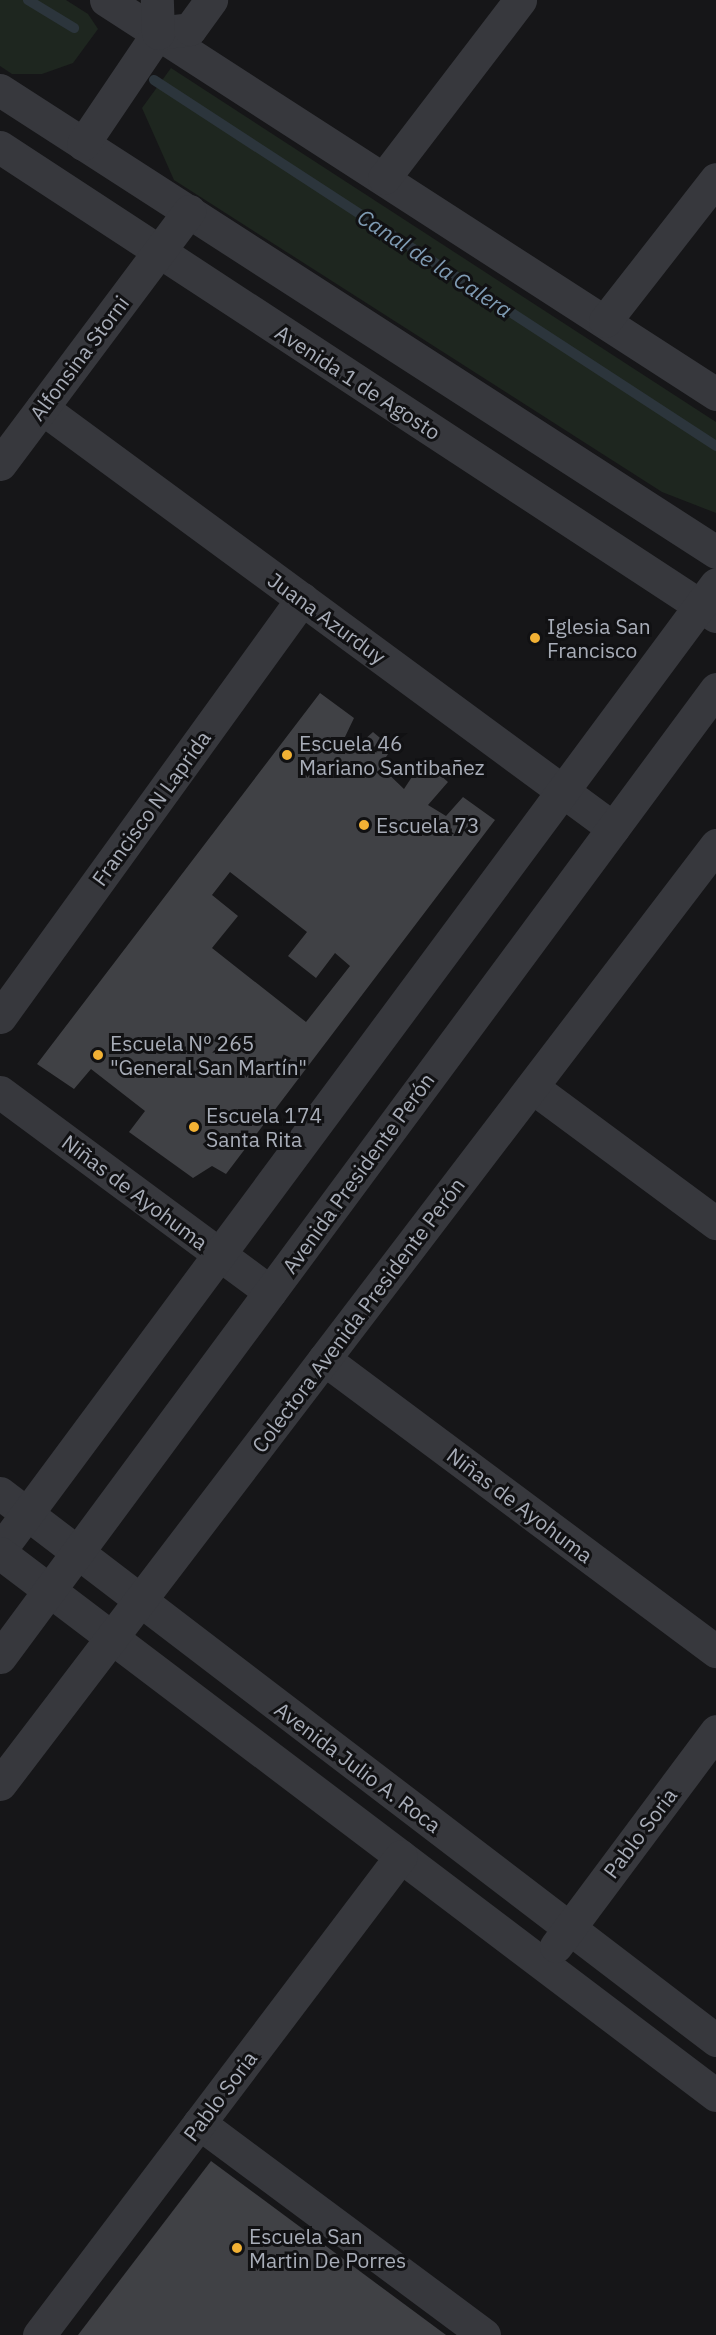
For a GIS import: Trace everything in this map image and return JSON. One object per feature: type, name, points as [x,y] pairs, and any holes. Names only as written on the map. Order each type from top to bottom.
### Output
[{"type":"street","points":[[106,0],[716,394]]},
{"type":"street","points":[[84,144],[158,33],[157,0]]},
{"type":"street","points":[[158,33],[189,29],[211,0]]},
{"type":"street","points":[[384,178],[520,0]]},
{"type":"street","points":[[0,90],[716,552]]},
{"type":"street","name":"Avenida 1 de Agosto","points":[[0,147],[159,253],[711,602]]},
{"type":"street","points":[[605,321],[716,179]]},
{"type":"street","name":"Alfonsina Storni","points":[[0,464],[189,211]]},
{"type":"street","name":"Juana Azurduy","points":[[42,408],[613,828]]},
{"type":"street","name":"Francisco N Laprida","points":[[0,1017],[302,599]]},
{"type":"street","points":[[711,602],[563,791],[0,1552],[716,2095]]},
{"type":"street","name":"Avenida Presidente Perón","points":[[0,1657],[716,688]]},
{"type":"street","name":"Colectora Avenida Presidente Perón","points":[[0,1784],[716,845]]},
{"type":"street","points":[[532,1087],[716,1223]]},
{"type":"street","name":"Niñas de Ayohuma","points":[[0,1092],[270,1292]]},
{"type":"street","name":"Niñas de Ayohuma","points":[[324,1359],[716,1651]]},
{"type":"street","name":"Avenida Julio A. Roca","points":[[0,1493],[716,2040]]},
{"type":"street","name":"Pablo Soria","points":[[542,1963],[716,1731]]},
{"type":"street","name":"Pablo Soria","points":[[39,2335],[401,1856]]},
{"type":"street","points":[[199,2123],[484,2335]]},
{"type":"shaded area","points":[[0,0],[66,0],[88,14],[98,29],[73,63],[42,74],[12,74],[0,66]]},
{"type":"shaded area","points":[[171,68],[716,422],[716,513],[662,492],[174,180],[142,108]]},
{"type":"building","points":[[320,693],[354,718],[344,739],[354,749],[373,732],[392,748],[380,766],[404,789],[423,760],[448,782],[428,805],[446,816],[463,797],[495,820],[226,1174],[212,1166],[193,1178],[129,1132],[145,1111],[91,1069],[74,1089],[37,1064]],"holes":[[[230,872],[307,932],[288,956],[316,978],[335,953],[350,966],[306,1022],[212,948],[238,916],[212,895]]]},
{"type":"building","name":"Escuela San Martin De Porres","points":[[211,2161],[446,2335],[78,2335]]},
{"type":"waterway","name":"Canal de la Calera","points":[[28,0],[74,28]]},
{"type":"waterway","name":"Canal de la Calera","points":[[154,80],[716,446]]},
{"type":"place","name":"Iglesia San Francisco","points":[[535,638]]},
{"type":"place","name":"Escuela 46 Mariano Santibañez","points":[[287,755]]},
{"type":"place","name":"Escuela 73","points":[[364,825]]},
{"type":"place","name":"Escuela Nº 265 \"General San Martín\"","points":[[98,1055]]},
{"type":"place","name":"Escuela 174 Santa Rita","points":[[194,1127]]},
{"type":"place","name":"Escuela San Martin De Porres","points":[[237,2248]]}]
